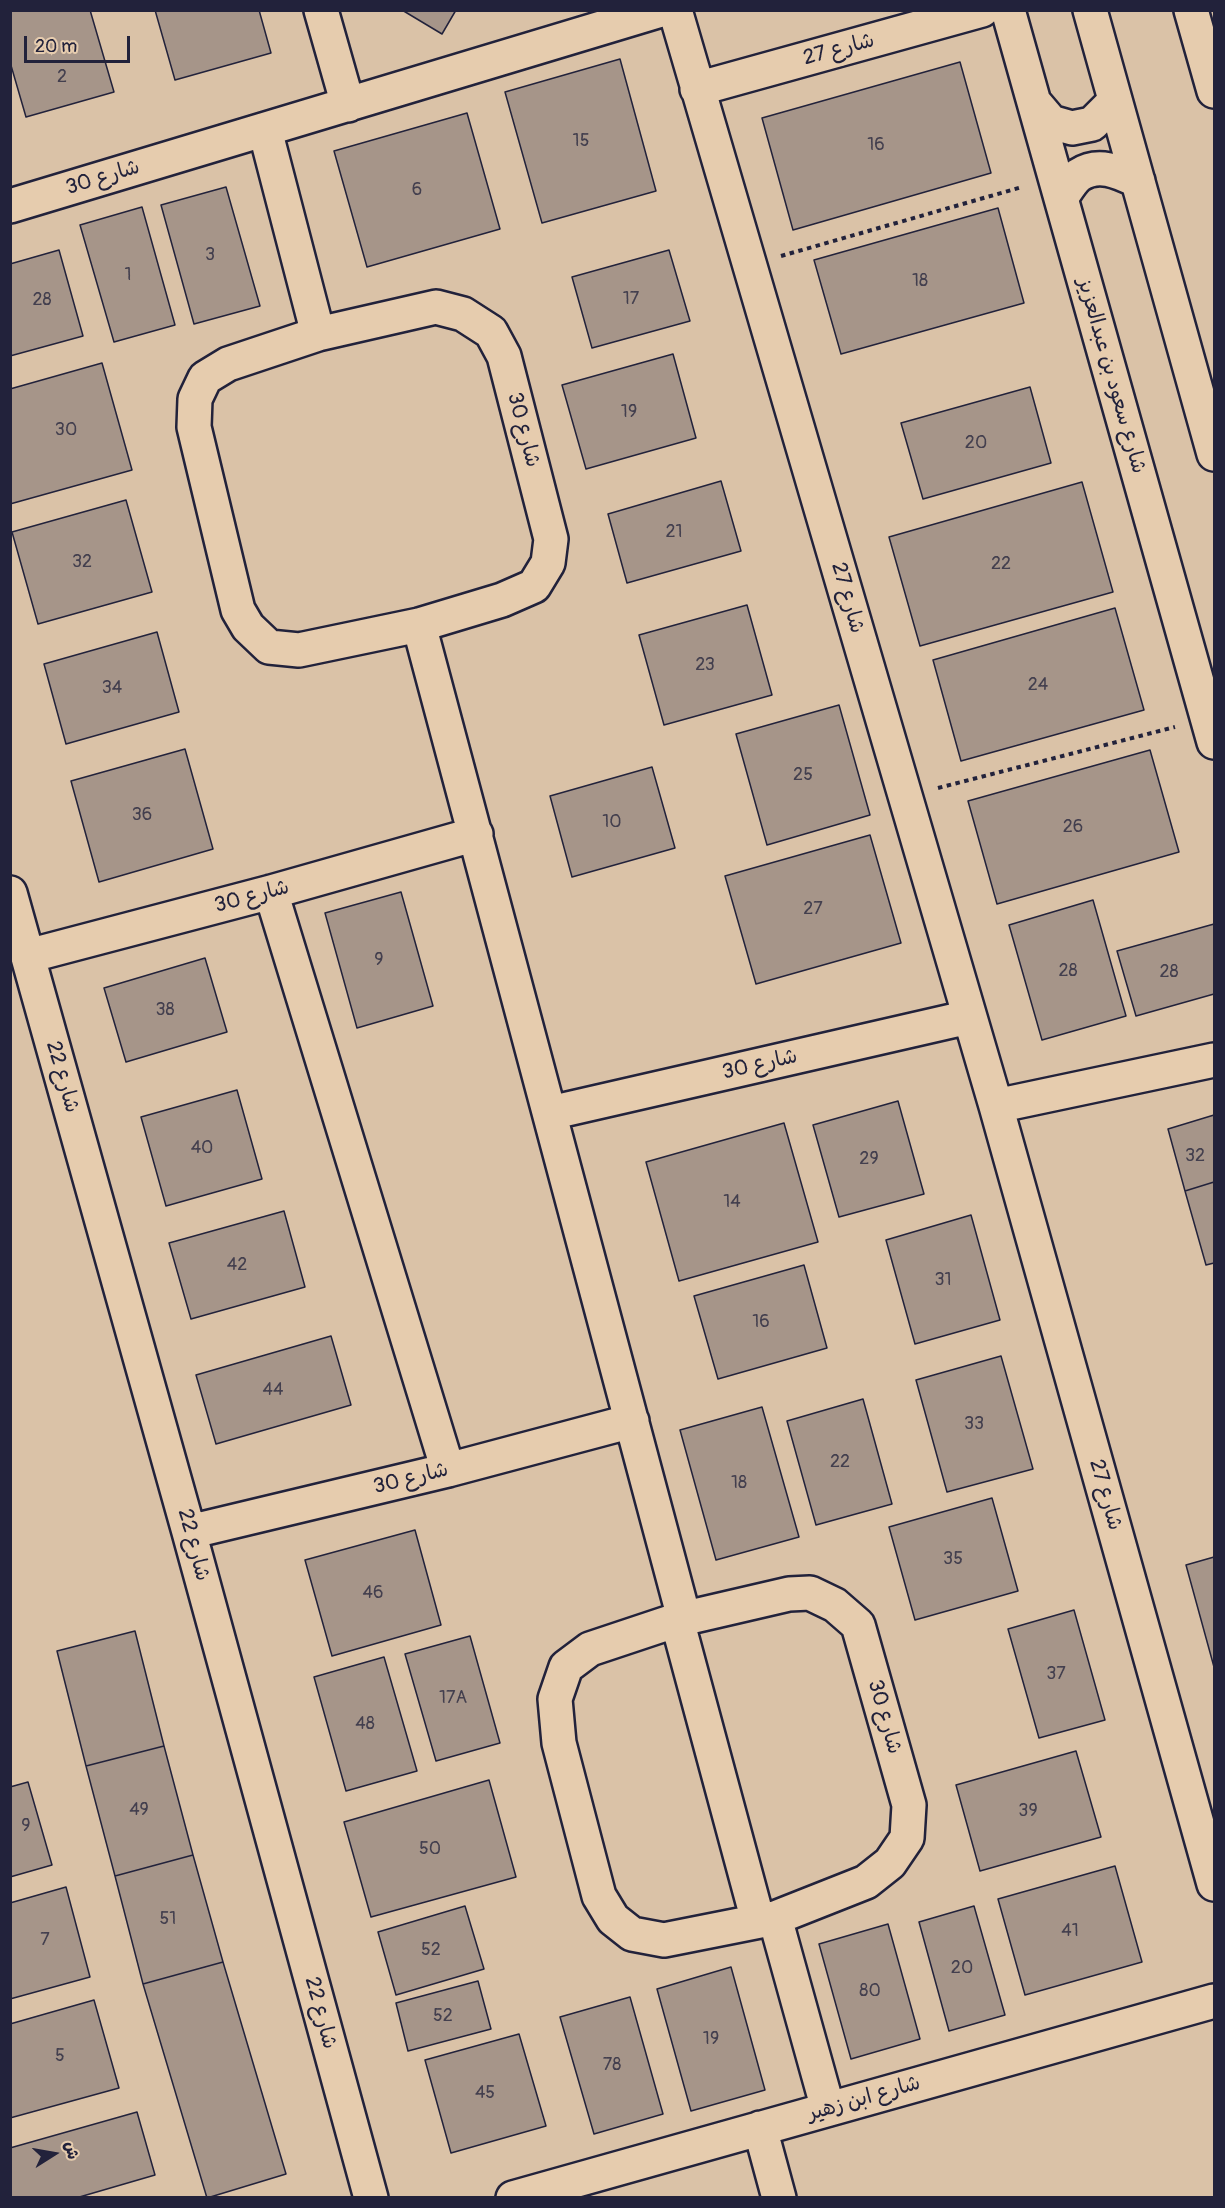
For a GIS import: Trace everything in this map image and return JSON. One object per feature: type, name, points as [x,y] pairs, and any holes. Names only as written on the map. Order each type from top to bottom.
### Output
[{"type":"street","points":[[321,10],[348,105]]},
{"type":"street","name":"شارع 30","points":[[10,206],[662,10]]},
{"type":"street","name":"شارع 27","points":[[675,10],[996,1106],[1215,1884]]},
{"type":"street","name":"شارع 27","points":[[697,88],[982,10]]},
{"type":"street","name":"شارع سعود بن عبدالعزيز","points":[[1008,10],[1211,730]]},
{"type":"street","points":[[1090,10],[1215,454]]},
{"type":"street","points":[[1191,10],[1215,91]]},
{"type":"street","points":[[1034,102],[1051,122],[1072,128],[1092,124],[1116,101]]},
{"type":"street","points":[[266,130],[318,334]]},
{"type":"street","points":[[1058,188],[1096,168],[1116,171],[1138,181]]},
{"type":"street","name":"شارع 30","points":[[436,307],[463,314],[491,332],[504,356],[551,539],[548,563],[534,586],[502,600],[419,625],[299,650],[269,647],[248,627],[238,609],[194,427],[195,399],[205,378],[228,364],[318,334],[436,307]]},
{"type":"street","points":[[419,625],[632,1421],[680,1619],[767,1919],[828,2109]]},
{"type":"street","name":"شارع 30","points":[[28,956],[271,892],[476,834]]},
{"type":"street","points":[[271,892],[448,1470]]},
{"type":"street","name":"شارع 22","points":[[10,893],[189,1532],[370,2198]]},
{"type":"street","name":"شارع 30","points":[[550,1113],[969,1017]]},
{"type":"street","points":[[996,1106],[1215,1060]]},
{"type":"street","name":"شارع 30","points":[[189,1532],[448,1470],[632,1421]]},
{"type":"street","name":"شارع 30","points":[[810,1593],[835,1605],[858,1624],[909,1805],[907,1838],[890,1863],[866,1882],[767,1919],[664,1940],[632,1934],[613,1919],[599,1896],[559,1743],[555,1699],[566,1667],[590,1649],[680,1619],[789,1594],[810,1593]]},
{"type":"street","name":"شارع ابن زهير","points":[[513,2198],[1215,2001]]},
{"type":"street","points":[[760,2128],[779,2198]]},
{"type":"path","points":[[749,266],[1058,188]]},
{"type":"path","points":[[905,796],[1211,730]]},
{"type":"building","points":[[10,10],[90,10],[114,92],[26,117],[10,62]]},
{"type":"building","points":[[155,10],[259,10],[271,53],[175,80]]},
{"type":"building","points":[[402,10],[456,10],[442,34]]},
{"type":"building","points":[[620,59],[656,191],[542,223],[505,92]]},
{"type":"building","points":[[960,62],[991,173],[793,230],[762,118]]},
{"type":"building","points":[[467,113],[500,229],[367,267],[334,151]]},
{"type":"building","points":[[226,187],[260,306],[194,324],[161,205]]},
{"type":"building","points":[[142,207],[175,325],[114,342],[80,225]]},
{"type":"building","points":[[998,208],[1024,303],[841,354],[814,260]]},
{"type":"building","points":[[59,250],[83,336],[10,356],[10,264]]},
{"type":"building","points":[[669,250],[690,321],[592,348],[572,277]]},
{"type":"building","points":[[673,354],[696,438],[586,469],[562,385]]},
{"type":"building","points":[[102,363],[132,470],[10,504],[10,389]]},
{"type":"building","points":[[1030,387],[1051,463],[923,499],[901,423]]},
{"type":"building","points":[[721,481],[741,551],[627,583],[608,514]]},
{"type":"building","points":[[1082,482],[1113,592],[920,646],[889,537]]},
{"type":"building","points":[[126,500],[152,592],[38,624],[12,532]]},
{"type":"building","points":[[747,605],[772,695],[664,725],[639,635]]},
{"type":"building","points":[[1115,608],[1144,710],[961,761],[933,660]]},
{"type":"building","points":[[157,632],[179,712],[66,744],[44,664]]},
{"type":"building","points":[[839,705],[870,815],[767,845],[736,734]]},
{"type":"building","points":[[185,749],[213,849],[99,882],[71,781]]},
{"type":"building","points":[[1150,750],[1179,852],[997,904],[968,801]]},
{"type":"building","points":[[652,767],[675,848],[572,877],[550,796]]},
{"type":"building","points":[[870,835],[901,943],[756,984],[725,876]]},
{"type":"building","points":[[401,892],[433,1006],[357,1028],[325,913]]},
{"type":"building","points":[[1093,900],[1126,1016],[1042,1040],[1009,925]]},
{"type":"building","points":[[1214,924],[1214,994],[1136,1016],[1117,951]]},
{"type":"building","points":[[205,958],[227,1032],[126,1062],[104,988]]},
{"type":"building","points":[[237,1090],[262,1179],[166,1206],[141,1117]]},
{"type":"building","points":[[898,1101],[924,1194],[839,1217],[813,1125]]},
{"type":"building","points":[[1214,1115],[1214,1182],[1185,1191],[1168,1129]]},
{"type":"building","points":[[784,1123],[818,1242],[679,1281],[646,1162]]},
{"type":"building","points":[[1214,1182],[1214,1263],[1206,1265],[1185,1191]]},
{"type":"building","points":[[284,1211],[305,1287],[191,1319],[169,1243]]},
{"type":"building","points":[[971,1215],[1000,1320],[915,1344],[886,1240]]},
{"type":"building","points":[[804,1265],[827,1348],[718,1379],[694,1296]]},
{"type":"building","points":[[331,1336],[351,1405],[216,1444],[196,1375]]},
{"type":"building","points":[[1001,1356],[1033,1469],[947,1492],[916,1380]]},
{"type":"building","points":[[863,1399],[892,1504],[816,1525],[787,1421]]},
{"type":"building","points":[[762,1407],[799,1537],[716,1560],[680,1430]]},
{"type":"building","points":[[992,1498],[1018,1591],[915,1620],[889,1527]]},
{"type":"building","points":[[415,1530],[441,1625],[332,1656],[305,1560]]},
{"type":"building","points":[[1214,1557],[1214,1667],[1186,1565]]},
{"type":"building","points":[[1074,1610],[1105,1720],[1039,1738],[1008,1629]]},
{"type":"building","points":[[135,1631],[164,1746],[86,1766],[57,1651]]},
{"type":"building","points":[[470,1636],[500,1743],[436,1761],[405,1654]]},
{"type":"building","points":[[384,1657],[417,1771],[346,1791],[314,1677]]},
{"type":"building","points":[[164,1746],[193,1855],[115,1876],[86,1766]]},
{"type":"building","points":[[1076,1751],[1101,1837],[980,1871],[956,1785]]},
{"type":"building","points":[[489,1780],[516,1877],[371,1917],[344,1822]]},
{"type":"building","points":[[28,1782],[52,1865],[10,1877],[10,1787]]},
{"type":"building","points":[[193,1855],[223,1962],[143,1984],[115,1876]]},
{"type":"building","points":[[1115,1866],[1142,1962],[1025,1995],[998,1899]]},
{"type":"building","points":[[66,1887],[90,1977],[10,1999],[10,1903]]},
{"type":"building","points":[[465,1906],[484,1969],[396,1995],[378,1932]]},
{"type":"building","points":[[974,1906],[1005,2015],[949,2031],[919,1922]]},
{"type":"building","points":[[888,1924],[920,2039],[851,2059],[819,1944]]},
{"type":"building","points":[[223,1962],[286,2174],[207,2198],[143,1984]]},
{"type":"building","points":[[731,1967],[765,2090],[691,2111],[657,1989]]},
{"type":"building","points":[[478,1981],[491,2029],[408,2051],[396,2003]]},
{"type":"building","points":[[630,1997],[663,2114],[594,2134],[560,2017]]},
{"type":"building","points":[[94,2000],[119,2088],[10,2118],[10,2024]]},
{"type":"building","points":[[519,2034],[546,2126],[451,2153],[425,2060]]},
{"type":"building","points":[[137,2112],[155,2175],[76,2198],[10,2198],[10,2148]]}]
